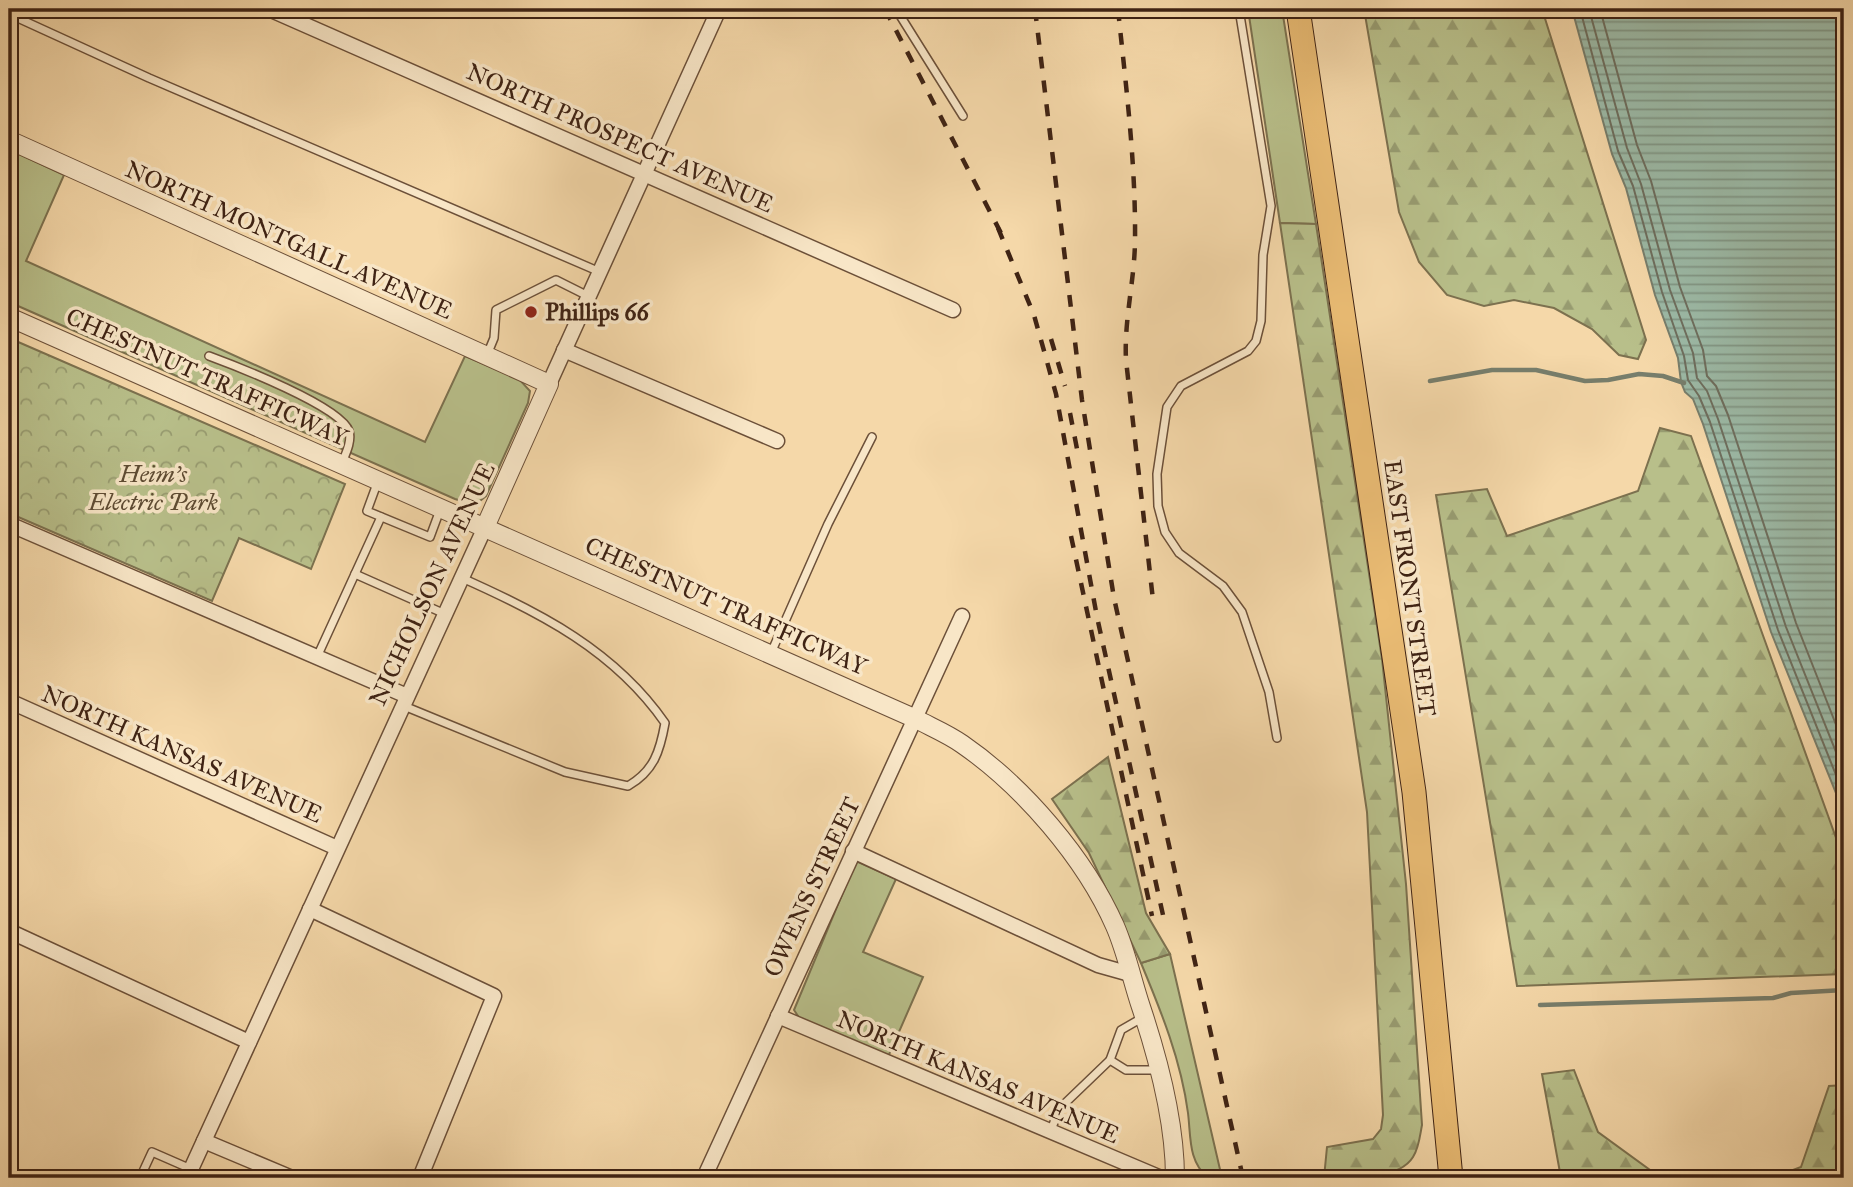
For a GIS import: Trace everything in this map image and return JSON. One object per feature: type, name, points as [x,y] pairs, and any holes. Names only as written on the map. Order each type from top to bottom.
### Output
[{"type":"main road","name":"EAST FRONT STREET","points":[[1298,9],[1414,792],[1451,1178]]},
{"type":"street","name":"NORTH PROSPECT AVENUE","points":[[269,9],[953,310]]},
{"type":"street","name":"NICHOLSON AVENUE","points":[[189,1173],[486,526],[719,9]]},
{"type":"street","name":"NORTH MONTGALL AVENUE","points":[[9,141],[549,384]]},
{"type":"street","name":"CHESTNUT TRAFFICWAY","points":[[9,317],[770,653],[916,719],[961,744],[1032,804],[1091,883],[1115,926],[1159,1070],[1175,1153],[1175,1178]]},
{"type":"street","points":[[564,350],[777,441]]},
{"type":"street","points":[[9,524],[317,657],[405,701]]},
{"type":"street","name":"OWENS STREET","points":[[707,1177],[962,615]]},
{"type":"street","name":"NORTH KANSAS AVENUE","points":[[9,701],[337,848]]},
{"type":"street","points":[[853,851],[1098,964],[1130,974]]},
{"type":"street","points":[[310,909],[494,996],[420,1178]]},
{"type":"street","points":[[9,931],[249,1042]]},
{"type":"street","name":"NORTH KANSAS AVENUE","points":[[778,1016],[1049,1133],[1161,1178]]},
{"type":"street","points":[[204,1141],[292,1178]]},
{"type":"lane","points":[[896,9],[962,117]]},
{"type":"lane","points":[[1239,9],[1271,206],[1263,255],[1261,321],[1256,341],[1248,351],[1181,386],[1167,407],[1157,474],[1158,506],[1165,532],[1179,553],[1223,586],[1242,612],[1269,692],[1277,738]]},
{"type":"lane","points":[[9,14],[162,84],[600,272]]},
{"type":"lane","points":[[486,356],[494,338],[496,310],[556,280],[588,296]]},
{"type":"lane","points":[[209,356],[294,392],[338,416],[349,430],[350,442],[342,463]]},
{"type":"lane","points":[[770,653],[828,524],[873,437]]},
{"type":"lane","points":[[379,479],[367,511],[430,537],[442,506]]},
{"type":"lane","points":[[317,657],[382,517]]},
{"type":"lane","points":[[355,574],[445,614]]},
{"type":"lane","points":[[405,701],[565,772],[628,786],[642,778],[659,756],[665,723],[650,701],[619,668],[526,607],[462,578]]},
{"type":"lane","points":[[1049,1133],[1059,1109],[1111,1060],[1121,1030],[1144,1016]]},
{"type":"lane","points":[[1111,1060],[1126,1070],[1159,1070]]},
{"type":"lane","points":[[140,1178],[152,1152],[189,1173]]},
{"type":"green space","points":[[1248,9],[1282,9],[1316,224],[1280,223]]},
{"type":"green space","points":[[1364,9],[1542,9],[1646,340],[1638,359],[1619,355],[1592,329],[1554,308],[1514,300],[1484,306],[1447,295],[1419,262],[1399,212]]},
{"type":"green space","points":[[9,149],[64,175],[26,261],[425,442],[465,356],[519,379],[530,391],[528,403],[486,496],[475,505],[455,499],[9,302]]},
{"type":"green space","points":[[1280,223],[1316,224],[1382,659],[1406,884],[1422,1125],[1417,1150],[1406,1165],[1385,1174],[1359,1178],[1324,1178],[1327,1147],[1373,1139],[1381,1129],[1383,1115],[1367,812]]},
{"type":"green space","name":"Heim's Electric Park","points":[[9,338],[345,484],[311,569],[239,538],[212,601],[9,513]]},
{"type":"green space","points":[[1660,428],[1691,436],[1844,860],[1844,974],[1517,986],[1436,495],[1487,489],[1507,536],[1638,491]]},
{"type":"green space","points":[[1108,757],[1146,913],[1170,954],[1141,963],[1089,853],[1052,799]]},
{"type":"green space","points":[[856,861],[896,879],[863,952],[923,977],[888,1057],[800,1019],[794,1010]]},
{"type":"green space","points":[[1170,954],[1222,1178],[1208,1178],[1197,1164],[1190,1140],[1185,1093],[1175,1055],[1141,963]]},
{"type":"green space","points":[[1574,1070],[1598,1132],[1657,1175],[1774,1177],[1801,1167],[1829,1086],[1844,1085],[1844,1178],[1561,1178],[1542,1074]]},
{"type":"water","points":[[1572,9],[1844,9],[1844,813],[1771,632],[1703,424],[1693,399],[1685,392],[1681,382],[1678,358],[1655,295],[1626,188],[1612,154]]},
{"type":"waterway","points":[[1430,381],[1492,370],[1536,370],[1585,381],[1639,374],[1663,376],[1684,383]]},
{"type":"waterway","points":[[1540,1005],[1773,998],[1791,993],[1844,990]]},
{"type":"railway","points":[[885,9],[1003,237]]},
{"type":"railway","points":[[1035,9],[1082,400],[1114,598],[1243,1178]]},
{"type":"railway","points":[[1118,9],[1130,126],[1135,213],[1126,360],[1153,600]]},
{"type":"railway","points":[[998,228],[1034,315],[1056,394],[1097,617],[1163,915]]},
{"type":"railway","points":[[1051,339],[1065,386]]},
{"type":"railway","points":[[1070,413],[1078,454]]},
{"type":"railway","points":[[1071,536],[1152,916]]},
{"type":"place","name":"Phillips 66","points":[[531,312]]}]
